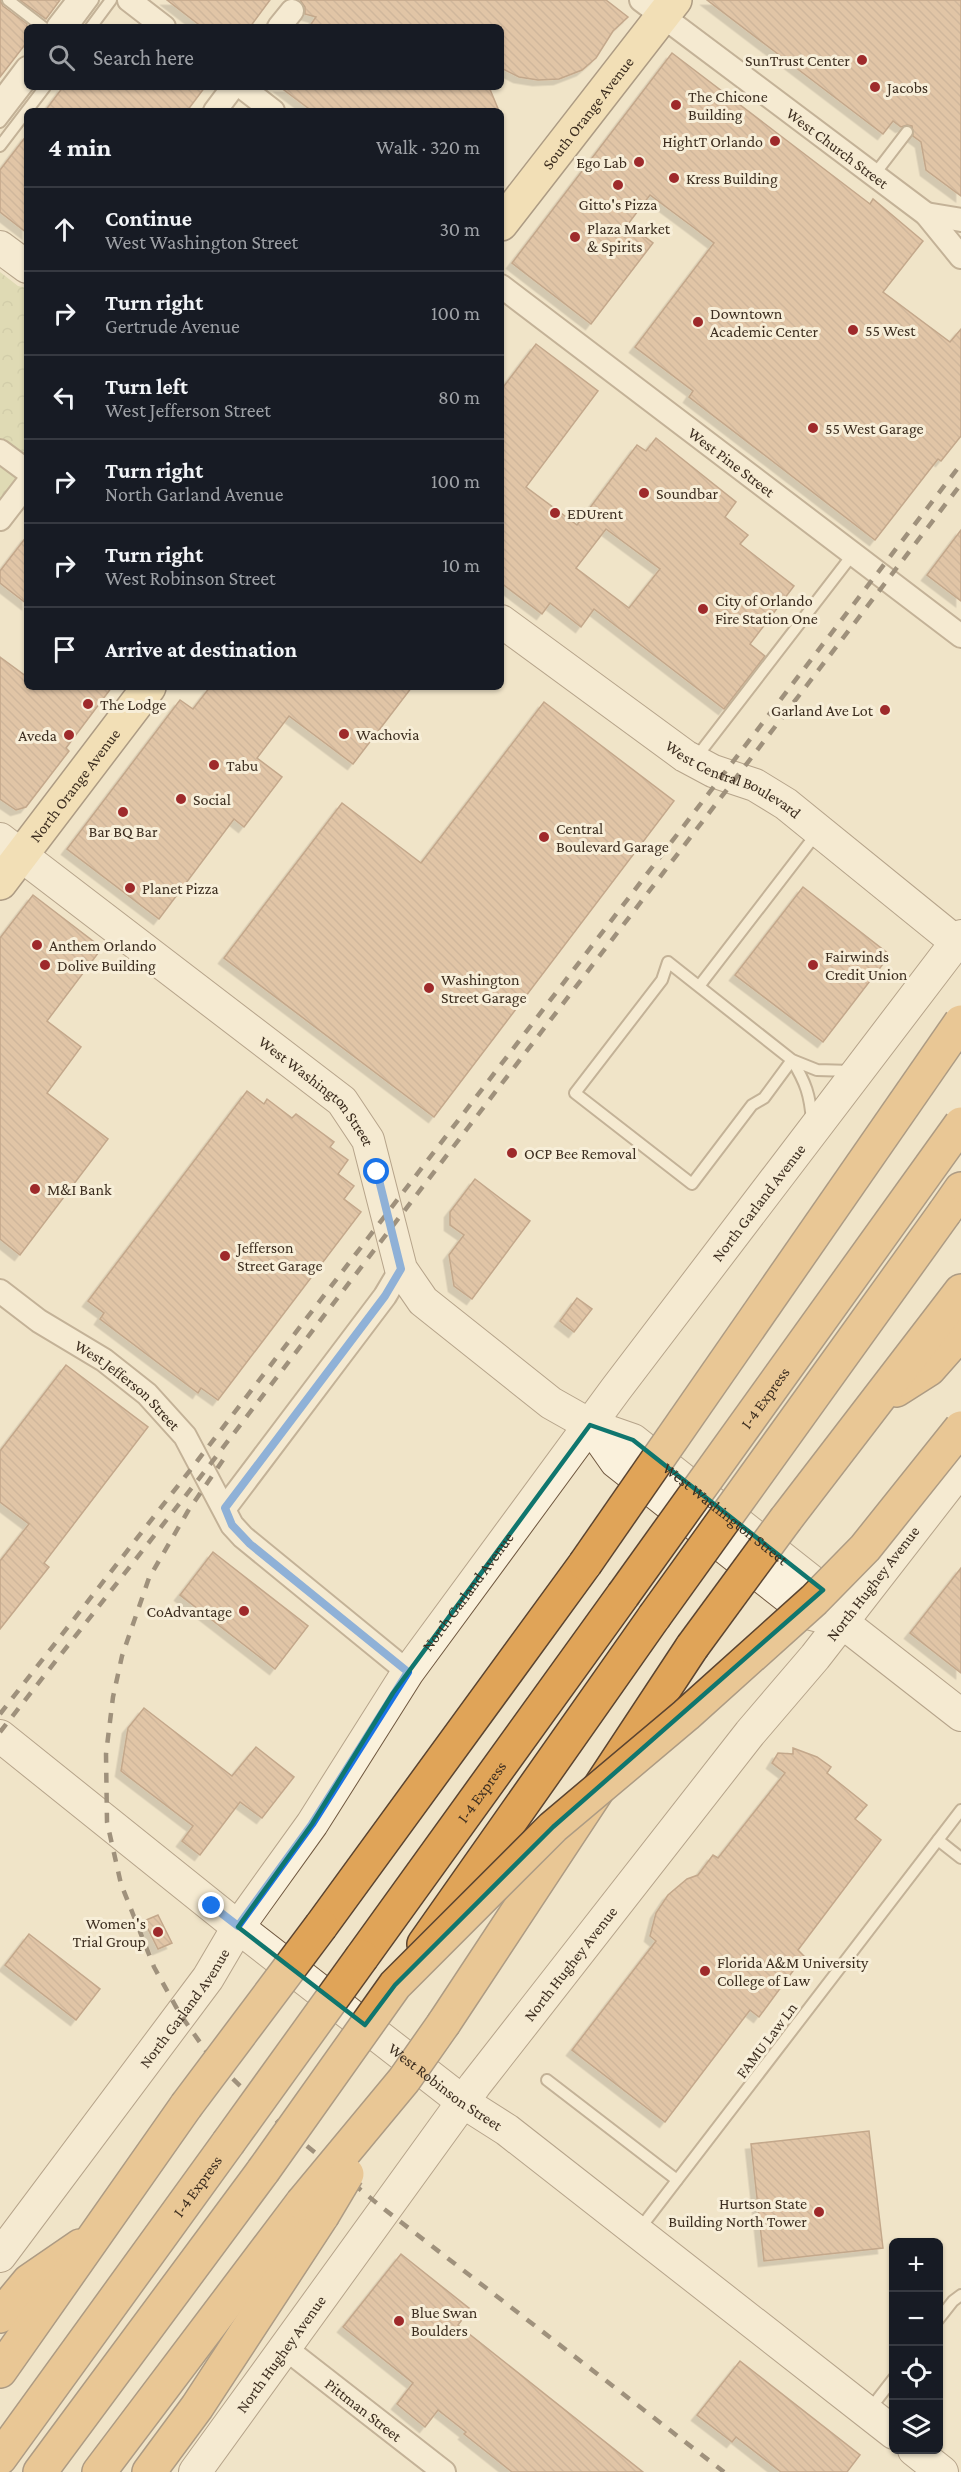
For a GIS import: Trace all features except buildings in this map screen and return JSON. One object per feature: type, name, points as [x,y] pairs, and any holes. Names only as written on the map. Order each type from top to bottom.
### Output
[{"type":"highway","points":[[0,2371],[186,2106],[321,1926],[585,1564],[961,1022]]},
{"type":"highway","name":"I-4 Express","points":[[0,2458],[961,1124]]},
{"type":"highway","points":[[45,2465],[263,2171],[654,1617],[961,1189]]},
{"type":"highway","points":[[99,2472],[312,2210],[444,2023],[692,1647],[872,1405],[961,1291]]},
{"type":"highway","points":[[872,1405],[929,1369],[961,1333]]},
{"type":"highway","points":[[395,1985],[553,1827],[686,1715],[814,1600],[865,1548],[961,1428]]},
{"type":"highway","points":[[149,2472],[197,2407],[312,2210]]},
{"type":"highway","points":[[0,2316],[29,2281],[99,2233]]},
{"type":"main road","name":"South Orange Avenue","points":[[504,220],[659,5]]},
{"type":"main road","name":"North Orange Avenue","points":[[0,883],[11,847],[146,690]]},
{"type":"street","points":[[60,24],[79,0]]},
{"type":"street","points":[[129,0],[160,24]]},
{"type":"street","name":"West Church Street","points":[[659,5],[926,214],[958,244]]},
{"type":"street","points":[[0,104],[24,72]]},
{"type":"street","points":[[217,108],[231,90]]},
{"type":"street","points":[[246,90],[269,108]]},
{"type":"street","name":"West Church Street","points":[[926,214],[961,220]]},
{"type":"street","points":[[0,247],[24,265]]},
{"type":"street","name":"West Pine Street","points":[[504,288],[961,636]]},
{"type":"street","points":[[0,451],[24,469]]},
{"type":"street","points":[[0,519],[24,488]]},
{"type":"street","name":"West Central Boulevard","points":[[504,623],[693,761],[755,786],[786,804],[955,937]]},
{"type":"street","name":"West Washington Street","points":[[11,847],[342,1101],[363,1130],[372,1152],[401,1269],[416,1293],[432,1309],[551,1403],[590,1425],[633,1440],[824,1591],[842,1622],[961,1715]]},
{"type":"street","name":"North Garland Avenue","points":[[0,2256],[208,1978],[238,1926],[312,1824],[408,1672],[590,1425],[859,1070],[955,937]]},
{"type":"street","points":[[228,1516],[385,1296],[401,1269]]},
{"type":"street","name":"West Jefferson Street","points":[[0,1291],[39,1321],[104,1360],[147,1394],[185,1436],[228,1516],[250,1544],[408,1672]]},
{"type":"street","name":"North Hughey Avenue","points":[[195,2472],[463,2102],[750,1733],[842,1622],[961,1469]]},
{"type":"street","name":"West Robinson Street","points":[[0,1736],[463,2102],[507,2130],[889,2429]]},
{"type":"street","name":"Pittman Street","points":[[285,2348],[444,2472]]},
{"type":"street","points":[[919,2454],[942,2472]]},
{"type":"lane","points":[[8,0],[40,24]]},
{"type":"lane","points":[[75,24],[93,0]]},
{"type":"lane","points":[[93,24],[111,0]]},
{"type":"lane","points":[[0,122],[25,90]]},
{"type":"lane","points":[[29,108],[43,90]]},
{"type":"lane","points":[[0,146],[24,115]]},
{"type":"lane","points":[[874,175],[907,132]]},
{"type":"lane","points":[[693,761],[853,554]]},
{"type":"lane","points":[[699,985],[819,831]]},
{"type":"lane","points":[[792,1060],[764,1098],[752,1106],[692,1184],[575,1093],[662,980],[668,962],[792,1060],[817,1070],[832,1072],[859,1070]]},
{"type":"lane","points":[[792,1060],[807,1085],[811,1100],[812,1131]]},
{"type":"lane","name":"FAMU Law Ln","points":[[638,2232],[961,1810]]},
{"type":"lane","points":[[938,1840],[961,1858]]},
{"type":"lane","points":[[547,2080],[677,2180]]},
{"type":"lane","points":[[943,2315],[953,2301],[961,2295]]},
{"type":"lane","points":[[867,2413],[889,2385]]},
{"type":"highlighted area","points":[[590,1425],[633,1440],[823,1590],[553,1827],[395,1985],[365,2025],[238,1927],[312,1824],[393,1693]]},
{"type":"green space","points":[[0,272],[18,286],[24,287],[24,471],[0,502]]},
{"type":"railway","points":[[0,1714],[198,1460],[961,464]]},
{"type":"railway","points":[[0,1732],[205,1471],[961,484]]},
{"type":"railway","points":[[223,1460],[188,1511],[149,1578],[122,1656],[113,1697],[106,1754],[107,1822],[121,1884],[154,1967],[180,2014],[211,2058],[280,2124],[384,2209],[724,2472]]},
{"type":"place","name":"SunTrust Center","points":[[862,60]]},
{"type":"place","name":"Jacobs","points":[[875,87]]},
{"type":"place","name":"The Chicone Building","points":[[676,105]]},
{"type":"place","name":"HightT Orlando","points":[[775,141]]},
{"type":"place","name":"Ego Lab","points":[[639,162]]},
{"type":"place","name":"Kress Building","points":[[674,178]]},
{"type":"place","name":"Gitto's Pizza","points":[[618,185]]},
{"type":"place","name":"Plaza Market & Spirits","points":[[575,237]]},
{"type":"place","name":"Downtown Academic Center","points":[[698,322]]},
{"type":"place","name":"55 West","points":[[853,330]]},
{"type":"place","name":"55 West Garage","points":[[813,428]]},
{"type":"place","name":"Soundbar","points":[[644,493]]},
{"type":"place","name":"EDUrent","points":[[555,513]]},
{"type":"place","name":"City of Orlando Fire Station One","points":[[703,609]]},
{"type":"place","name":"The Lodge","points":[[88,704]]},
{"type":"place","name":"Garland Ave Lot","points":[[885,710]]},
{"type":"place","name":"Wachovia","points":[[344,734]]},
{"type":"place","name":"Aveda","points":[[69,735]]},
{"type":"place","name":"Tabu","points":[[214,765]]},
{"type":"place","name":"Social","points":[[181,799]]},
{"type":"place","name":"Bar BQ Bar","points":[[123,812]]},
{"type":"place","name":"Central Boulevard Garage","points":[[544,837]]},
{"type":"place","name":"Planet Pizza","points":[[130,888]]},
{"type":"place","name":"Anthem Orlando","points":[[37,945]]},
{"type":"place","name":"Dolive Building","points":[[45,965]]},
{"type":"place","name":"Fairwinds Credit Union","points":[[813,965]]},
{"type":"place","name":"Washington Street Garage","points":[[429,988]]},
{"type":"place","name":"OCP Bee Removal","points":[[512,1153]]},
{"type":"place","name":"M&I Bank","points":[[35,1189]]},
{"type":"place","name":"Jefferson Street Garage","points":[[225,1256]]},
{"type":"place","name":"CoAdvantage","points":[[244,1611]]},
{"type":"place","name":"Women's Trial Group","points":[[158,1932]]},
{"type":"place","name":"Florida A&M University College of Law","points":[[705,1971]]},
{"type":"place","name":"Hurtson State Building North Tower","points":[[819,2212]]},
{"type":"place","name":"Blue Swan Boulders","points":[[399,2321]]},
{"type":"route","points":[[212,1906],[238,1926],[312,1824],[408,1672],[250,1544],[232,1525],[225,1508],[385,1296],[401,1269],[377,1172]]}]
